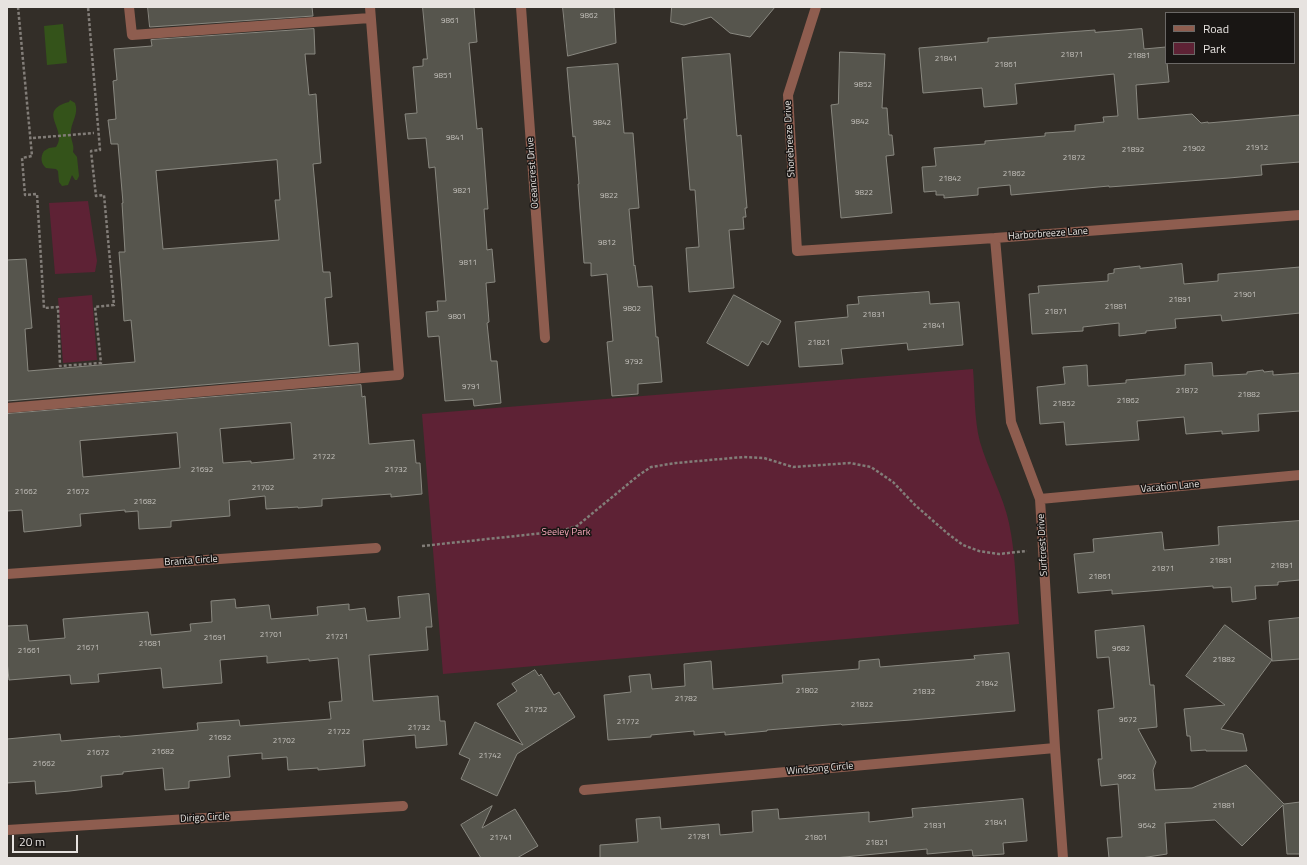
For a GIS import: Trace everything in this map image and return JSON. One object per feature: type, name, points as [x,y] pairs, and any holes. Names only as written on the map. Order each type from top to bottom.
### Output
[{"type":"street","points":[[130,7],[132,35],[370,18]]},
{"type":"street","points":[[7,408],[399,375],[370,7]]},
{"type":"street","name":"Oceancrest Drive","points":[[521,7],[545,338]]},
{"type":"street","name":"Shorebreeze Drive","points":[[797,251],[788,95],[816,7]]},
{"type":"street","name":"Harborbreeze Lane","points":[[797,251],[996,238],[1300,215]]},
{"type":"street","name":"Surfcrest Drive","points":[[996,238],[1011,422],[1040,499],[1063,858]]},
{"type":"street","name":"Vacation Lane","points":[[1040,499],[1300,475]]},
{"type":"street","name":"Branta Circle","points":[[7,574],[376,548]]},
{"type":"street","name":"Windsong Circle","points":[[584,790],[1055,748]]},
{"type":"street","name":"Dirigo Circle","points":[[7,830],[403,806]]},
{"type":"path","points":[[18,7],[32,156],[22,158],[25,195],[37,194],[44,308],[58,307],[60,366],[100,363],[95,307],[114,305],[104,196],[96,196],[91,151],[100,150],[88,7]]},
{"type":"path","points":[[33,138],[94,133]]},
{"type":"path","points":[[422,546],[533,535],[564,530],[577,526],[639,475],[651,467],[676,463],[744,457],[764,458],[793,467],[850,462],[870,467],[893,482],[915,505],[963,545],[979,551],[999,554],[1043,549]]},
{"type":"green space","points":[[88,201],[97,261],[95,272],[55,274],[49,203]]},
{"type":"green space","points":[[92,295],[97,360],[63,363],[58,298]]},
{"type":"green space","name":"Seeley Park","points":[[973,369],[976,415],[980,442],[1003,502],[1009,523],[1014,561],[1019,624],[443,674],[422,414]]},
{"type":"shaded area","points":[[63,24],[67,63],[47,65],[44,26]]},
{"type":"shaded area","points":[[70,100],[75,103],[76,107],[71,138],[73,152],[77,157],[79,176],[77,180],[75,180],[72,175],[68,185],[62,186],[59,182],[58,171],[56,169],[46,168],[43,164],[42,158],[44,151],[49,148],[56,147],[59,141],[59,134],[53,116],[54,110]]},
{"type":"building","points":[[148,7],[312,7],[313,16],[150,27]]},
{"type":"building","points":[[423,7],[474,7],[477,42],[469,43],[477,129],[482,128],[488,209],[484,209],[487,250],[492,249],[495,282],[486,283],[489,322],[487,323],[491,361],[497,361],[501,403],[474,406],[473,399],[445,401],[439,336],[428,337],[426,312],[438,311],[437,301],[446,301],[435,167],[429,168],[426,138],[408,139],[405,114],[417,113],[413,67],[423,66],[423,59],[427,59]]},
{"type":"building","points":[[563,7],[614,7],[616,43],[568,56]]},
{"type":"building","points":[[672,7],[775,7],[750,37],[730,33],[711,17],[684,25],[671,22]]},
{"type":"building","points":[[314,29],[315,54],[305,54],[309,95],[316,94],[321,163],[313,164],[323,272],[330,272],[332,297],[325,298],[329,346],[358,343],[360,372],[7,401],[7,260],[26,259],[32,328],[25,329],[28,371],[135,362],[131,320],[124,321],[119,252],[125,252],[118,144],[111,144],[108,120],[116,119],[113,81],[117,80],[114,49],[152,46],[151,40]],"holes":[[[277,160],[280,200],[275,200],[279,240],[163,249],[156,171]]]},
{"type":"building","points":[[1142,29],[1144,49],[1165,47],[1165,64],[1167,64],[1169,82],[1136,85],[1138,119],[1192,114],[1201,123],[1208,123],[1300,115],[1300,162],[1261,165],[1262,175],[1229,178],[1109,186],[1011,195],[1010,185],[978,188],[978,195],[944,198],[944,195],[936,195],[936,191],[924,192],[922,167],[936,166],[934,148],[985,144],[985,141],[1045,136],[1045,133],[1075,131],[1075,125],[1104,122],[1103,117],[1118,116],[1114,74],[1015,84],[1017,104],[984,107],[982,88],[923,93],[919,48],[988,42],[988,38],[1095,30],[1095,32]]},
{"type":"building","points":[[840,52],[885,54],[882,108],[887,108],[889,135],[892,135],[894,155],[886,156],[892,213],[841,218],[831,105],[838,104]]},
{"type":"building","points":[[730,54],[737,136],[741,135],[747,208],[745,208],[746,217],[743,217],[744,229],[729,230],[734,288],[689,292],[686,248],[699,247],[695,190],[690,190],[684,119],[687,119],[682,58]]},
{"type":"building","points":[[618,64],[624,133],[633,133],[639,208],[629,209],[634,266],[635,265],[638,287],[652,286],[656,337],[658,337],[662,382],[638,384],[638,394],[612,396],[607,342],[613,341],[607,274],[591,276],[591,263],[584,263],[575,136],[573,137],[567,68]]},
{"type":"building","points":[[1182,264],[1184,284],[1218,281],[1218,274],[1300,267],[1300,313],[1222,321],[1221,315],[1175,319],[1176,328],[1119,336],[1119,323],[1083,327],[1083,331],[1032,334],[1029,294],[1039,293],[1038,286],[1108,281],[1108,274],[1114,273],[1114,269]]},
{"type":"building","points":[[929,292],[930,304],[959,302],[963,345],[908,350],[907,343],[841,349],[843,364],[799,367],[795,322],[848,317],[847,305],[859,304],[858,297]]},
{"type":"building","points":[[734,295],[781,321],[768,345],[762,341],[748,366],[707,343]]},
{"type":"building","points":[[1212,363],[1213,376],[1247,374],[1247,372],[1263,370],[1264,372],[1273,371],[1273,375],[1300,373],[1300,411],[1258,414],[1259,431],[1222,434],[1222,431],[1186,434],[1184,417],[1137,421],[1139,440],[1066,445],[1064,422],[1040,424],[1037,387],[1065,384],[1063,367],[1087,365],[1088,386],[1126,383],[1126,380],[1185,375],[1185,365]]},
{"type":"building","points":[[361,385],[362,397],[365,396],[369,444],[414,440],[416,463],[420,463],[422,494],[391,497],[391,494],[322,499],[322,506],[266,509],[265,496],[229,500],[230,516],[171,521],[171,527],[139,529],[138,511],[125,512],[125,510],[80,514],[81,526],[24,532],[22,510],[7,511],[7,414]],"holes":[[[291,423],[294,459],[251,463],[251,461],[223,463],[220,429]],[[177,433],[180,468],[83,477],[80,441]]]},
{"type":"building","points":[[1300,521],[1300,580],[1278,582],[1278,585],[1255,586],[1256,599],[1232,602],[1231,587],[1213,588],[1213,586],[1112,594],[1112,590],[1078,593],[1074,554],[1094,552],[1093,539],[1162,532],[1164,550],[1219,545],[1218,527]]},
{"type":"building","points":[[429,594],[432,627],[426,627],[428,650],[369,655],[373,701],[438,696],[440,721],[445,721],[447,745],[416,748],[415,735],[363,740],[365,766],[318,770],[318,768],[288,770],[287,757],[262,759],[262,753],[228,756],[230,777],[189,781],[189,788],[165,790],[163,768],[101,776],[102,787],[70,791],[36,794],[35,781],[7,783],[7,739],[60,734],[61,741],[198,730],[197,723],[239,720],[240,726],[331,719],[329,702],[342,701],[338,658],[267,663],[267,656],[220,660],[222,683],[163,688],[161,668],[98,674],[99,682],[71,684],[70,675],[9,680],[7,661],[7,626],[27,625],[29,641],[65,638],[63,619],[148,612],[151,635],[191,631],[190,624],[212,622],[211,601],[235,599],[236,608],[269,605],[271,619],[318,615],[317,607],[349,604],[349,610],[365,608],[367,621],[400,618],[398,597]]},
{"type":"building","points":[[1300,618],[1300,659],[1272,661],[1269,621]]},
{"type":"building","points":[[1225,625],[1272,660],[1221,729],[1243,734],[1247,751],[1191,751],[1190,736],[1187,736],[1184,709],[1225,705],[1186,676]]},
{"type":"building","points":[[1144,626],[1150,685],[1154,685],[1157,727],[1138,729],[1156,762],[1153,770],[1155,790],[1192,788],[1246,765],[1284,804],[1300,802],[1300,854],[1287,854],[1283,805],[1242,846],[1215,820],[1165,823],[1167,854],[1141,858],[1109,858],[1107,838],[1122,837],[1118,784],[1101,786],[1098,759],[1102,759],[1098,710],[1114,708],[1109,657],[1097,658],[1095,631]]},
{"type":"building","points":[[1009,653],[1015,711],[767,730],[725,735],[725,732],[694,735],[694,731],[651,735],[651,737],[608,740],[604,695],[631,692],[629,676],[650,674],[652,689],[685,686],[684,664],[711,661],[713,689],[783,683],[782,675],[859,669],[859,661],[879,659],[880,667],[975,659],[974,656]]},
{"type":"building","points":[[535,670],[539,676],[541,674],[554,695],[559,692],[575,717],[517,754],[497,796],[461,779],[470,759],[459,754],[475,722],[523,745],[497,704],[517,691],[512,684]]},
{"type":"building","points":[[1023,799],[1027,841],[1003,843],[1004,854],[973,856],[972,850],[927,854],[927,849],[834,858],[600,858],[600,845],[638,842],[636,819],[660,817],[661,829],[719,824],[720,835],[753,832],[752,811],[778,809],[779,819],[869,812],[869,822],[913,817],[912,809]]},
{"type":"building","points":[[492,806],[482,828],[515,809],[538,846],[517,858],[481,858],[461,825]]}]
